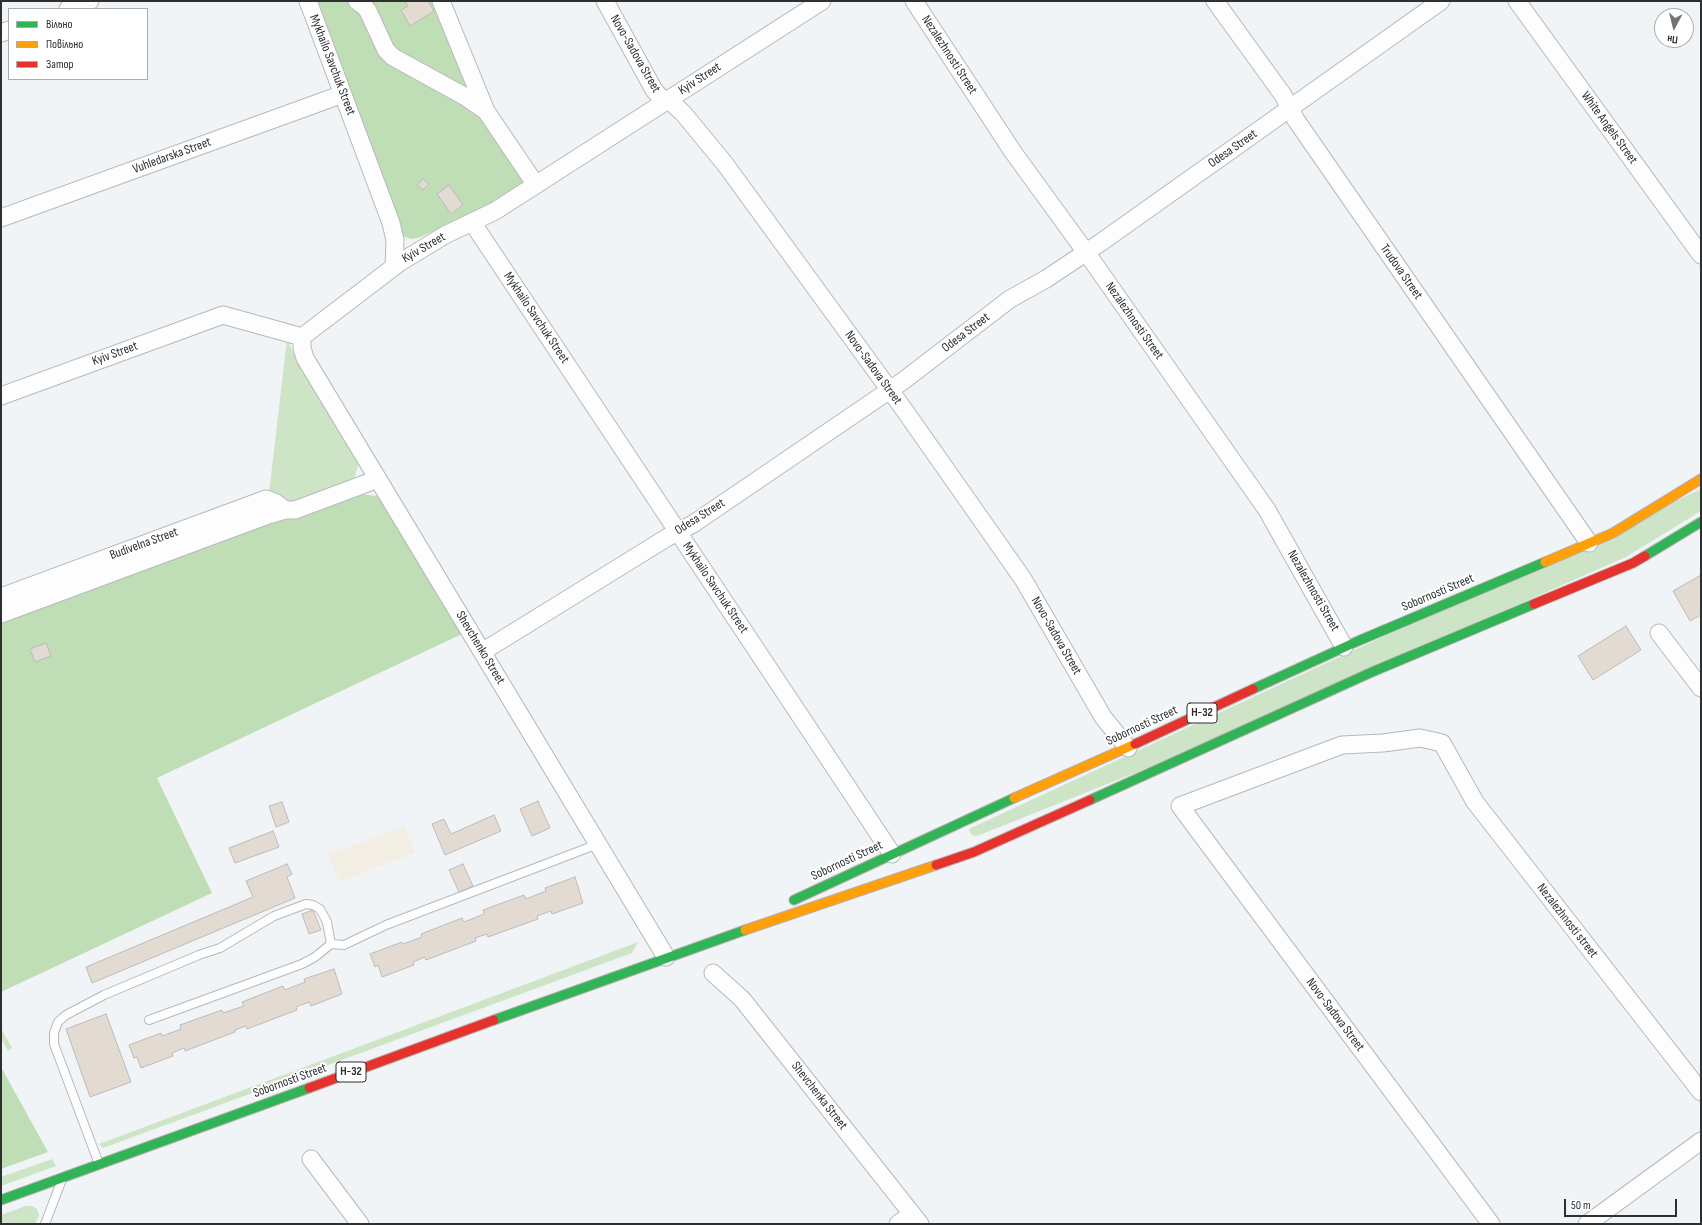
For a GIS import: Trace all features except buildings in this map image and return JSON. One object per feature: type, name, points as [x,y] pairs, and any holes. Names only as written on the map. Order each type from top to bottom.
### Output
[{"type":"main road","name":"Sobornosti Street","points":[[786,904],[960,822],[1128,748],[1344,647],[1612,533],[1701,479]]},
{"type":"main road","name":"Sobornosti Street","points":[[1,1200],[666,957],[974,852],[1372,672],[1633,563],[1701,522]]},
{"type":"main road","name":"Sobornosti Street","points":[[700,945],[771,911]]},
{"type":"street","points":[[71,8],[90,1]]},
{"type":"street","name":"Mykhailo Savchuk Street","points":[[308,1],[391,223],[395,240],[394,266]]},
{"type":"street","points":[[357,1],[368,11],[386,50],[393,57],[464,96],[486,110]]},
{"type":"street","points":[[441,1],[486,110],[536,185]]},
{"type":"street","name":"Novo-Sadova Street","points":[[605,1],[654,90],[661,98],[672,103],[683,113],[725,164],[889,390],[1023,579],[1103,717],[1128,748]]},
{"type":"street","name":"Kyiv Street","points":[[1,396],[223,315],[302,337],[394,266],[445,235],[495,211],[822,1]]},
{"type":"street","name":"Nezalezhnosti Street","points":[[914,1],[1013,152],[1267,510],[1344,647]]},
{"type":"street","name":"Trudova Street","points":[[1215,1],[1283,95],[1296,120],[1589,543]]},
{"type":"street","name":"Odesa Street","points":[[482,652],[693,524],[903,381],[1010,299],[1046,279],[1086,253],[1441,1]]},
{"type":"street","name":"White Angels Street","points":[[1517,1],[1701,255]]},
{"type":"street","name":"Vuhledarska Street","points":[[1,218],[343,94]]},
{"type":"street","name":"Mykhailo Savchuk Street","points":[[472,222],[892,854]]},
{"type":"street","name":"Shevchenko Street","points":[[302,337],[302,348],[305,358],[666,957]]},
{"type":"street","name":"Budivelna Street","points":[[1,614],[261,518],[285,510],[295,510],[378,479]]},
{"type":"street","name":"Budivelna Street","points":[[1,597],[266,499],[276,503],[285,510]]},
{"type":"street","points":[[1659,633],[1701,688]]},
{"type":"street","name":"Novo-Sadova Street","points":[[1442,743],[1420,738],[1383,743],[1342,745],[1180,806],[1491,1224]]},
{"type":"street","name":"Nezalezhnosti street","points":[[1442,743],[1475,802],[1701,1092]]},
{"type":"street","name":"Shevchenka Street","points":[[713,973],[742,999],[910,1221]]},
{"type":"street","points":[[1587,1224],[1701,1141]]},
{"type":"street","points":[[311,1160],[360,1224]]},
{"type":"lane","points":[[149,1020],[302,964],[331,944],[344,945],[386,925],[598,844]]},
{"type":"lane","points":[[100,1164],[54,1044],[54,1033],[58,1022],[66,1015],[104,995],[192,958],[220,948],[274,916],[306,904],[313,905],[320,909],[327,922],[331,944]]},
{"type":"lane","points":[[45,1224],[63,1178]]},
{"type":"shaded area","points":[[405,826],[415,853],[339,882],[328,855]]},
{"type":"green space","points":[[314,1],[438,1],[525,183],[491,206],[418,238],[411,239],[403,236]]},
{"type":"green space","points":[[287,339],[297,361],[359,463],[353,482],[290,504],[269,493]]},
{"type":"green space","points":[[1701,489],[1701,511],[1626,557],[1140,771],[977,836],[970,833],[969,829]]},
{"type":"green space","points":[[357,494],[379,496],[462,634],[157,778],[212,893],[1,992],[1,621],[279,519]]},
{"type":"green space","points":[[638,942],[632,953],[103,1148],[99,1144]]},
{"type":"green space","points":[[1,1028],[12,1048],[8,1051],[1,1038]]},
{"type":"green space","points":[[1,1067],[48,1152],[1,1169]]},
{"type":"green space","points":[[52,1159],[56,1166],[1,1186],[1,1177]]},
{"type":"green space","points":[[26,1206],[32,1206],[37,1209],[39,1215],[35,1224],[1,1224],[1,1215]]},
{"type":"traffic: fast","points":[[1645,556],[1701,522]]},
{"type":"traffic: fast","points":[[1253,689],[1358,641],[1545,562]]},
{"type":"traffic: fast","points":[[1090,800],[1372,672],[1534,604]]},
{"type":"traffic: fast","points":[[794,900],[1014,798]]},
{"type":"traffic: fast","points":[[494,1020],[745,930]]},
{"type":"traffic: fast","points":[[1,1200],[309,1088]]},
{"type":"traffic: slow","points":[[1545,562],[1613,533],[1701,479]]},
{"type":"traffic: slow","points":[[1014,798],[1135,744]]},
{"type":"traffic: slow","points":[[745,930],[936,865]]},
{"type":"traffic: jam","points":[[1534,604],[1633,563],[1645,556]]},
{"type":"traffic: jam","points":[[1135,744],[1253,689]]},
{"type":"traffic: jam","points":[[936,865],[974,852],[1090,800]]},
{"type":"traffic: jam","points":[[309,1088],[494,1020]]}]
